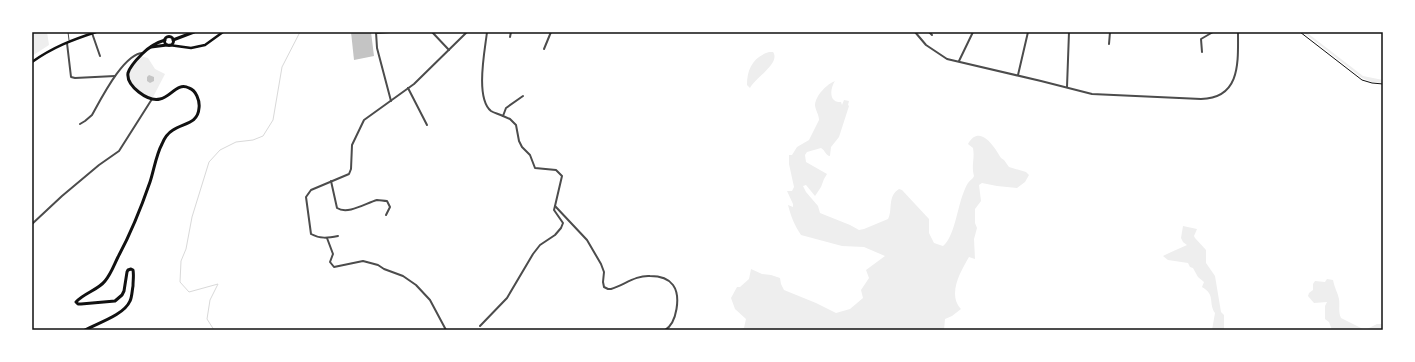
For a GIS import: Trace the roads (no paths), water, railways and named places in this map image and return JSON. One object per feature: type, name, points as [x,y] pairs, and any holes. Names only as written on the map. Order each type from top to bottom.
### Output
[{"type":"main road","points":[[32,62],[53,48],[68,41],[96,32]]},
{"type":"main road","points":[[149,47],[171,42],[194,32]]},
{"type":"main road","points":[[85,330],[125,309],[130,302],[134,276],[131,268],[126,273],[123,293],[115,301],[81,304],[76,302],[106,280],[129,236],[144,200],[161,145],[173,130],[192,122],[197,117],[199,108],[198,98],[194,91],[189,87],[176,89],[169,95],[158,100],[152,99],[140,92],[133,87],[129,81],[128,74],[132,65],[149,47],[165,40],[168,37],[171,42],[179,47],[191,48],[205,45],[223,32]]},
{"type":"main road","points":[[165,40],[165,43],[171,42]]},
{"type":"street","points":[[390,32],[376,33],[377,48],[391,101]]},
{"type":"street","points":[[432,32],[449,50]]},
{"type":"street","points":[[338,236],[327,238],[311,234],[306,197],[311,190],[349,174],[351,169],[352,145],[364,120],[408,88],[467,32]]},
{"type":"street","points":[[480,326],[507,298],[540,245],[555,235],[563,223],[555,214],[554,210],[562,176],[556,170],[535,168],[530,155],[522,147],[519,141],[516,125],[503,116],[490,111],[484,99],[482,82],[487,32]]},
{"type":"street","points":[[510,37],[511,32]]},
{"type":"street","points":[[544,49],[551,32]]},
{"type":"street","points":[[915,32],[926,45],[947,59],[1018,75],[1095,95],[1212,98],[1219,96],[1229,88],[1236,74],[1238,32]]},
{"type":"street","points":[[929,32],[932,35]]},
{"type":"street","points":[[959,61],[973,32]]},
{"type":"street","points":[[1018,75],[1028,32]]},
{"type":"street","points":[[1068,88],[1069,32]]},
{"type":"street","points":[[1109,44],[1110,32]]},
{"type":"street","points":[[1202,52],[1201,39],[1212,32]]},
{"type":"street","points":[[92,33],[100,56]]},
{"type":"street","points":[[68,41],[71,76],[75,78],[115,76]]},
{"type":"street","points":[[80,124],[92,115],[115,76],[124,64],[132,56],[138,53],[143,53]]},
{"type":"street","points":[[408,88],[427,125]]},
{"type":"street","points":[[503,116],[506,108],[523,96]]},
{"type":"street","points":[[32,224],[94,169],[119,151],[152,99]]},
{"type":"street","points":[[331,181],[337,208],[341,210],[364,206],[377,200],[382,200],[387,201],[390,207],[386,215]]},
{"type":"street","points":[[556,206],[587,240],[604,272],[604,287],[611,289],[634,279],[648,276],[661,277],[673,285],[676,295],[676,314],[670,327],[665,330]]},
{"type":"street","points":[[327,238],[333,254],[330,262],[334,267],[363,261],[378,265],[384,269],[403,276],[416,285],[430,300],[446,330]]},
{"type":"lane","points":[[68,32],[68,41]]},
{"type":"waterway","points":[[214,330],[207,319],[210,300],[218,284],[189,292],[180,282],[181,261],[186,249],[192,217],[209,162],[220,150],[236,142],[253,140],[263,136],[273,120],[282,67],[300,32]]}]
